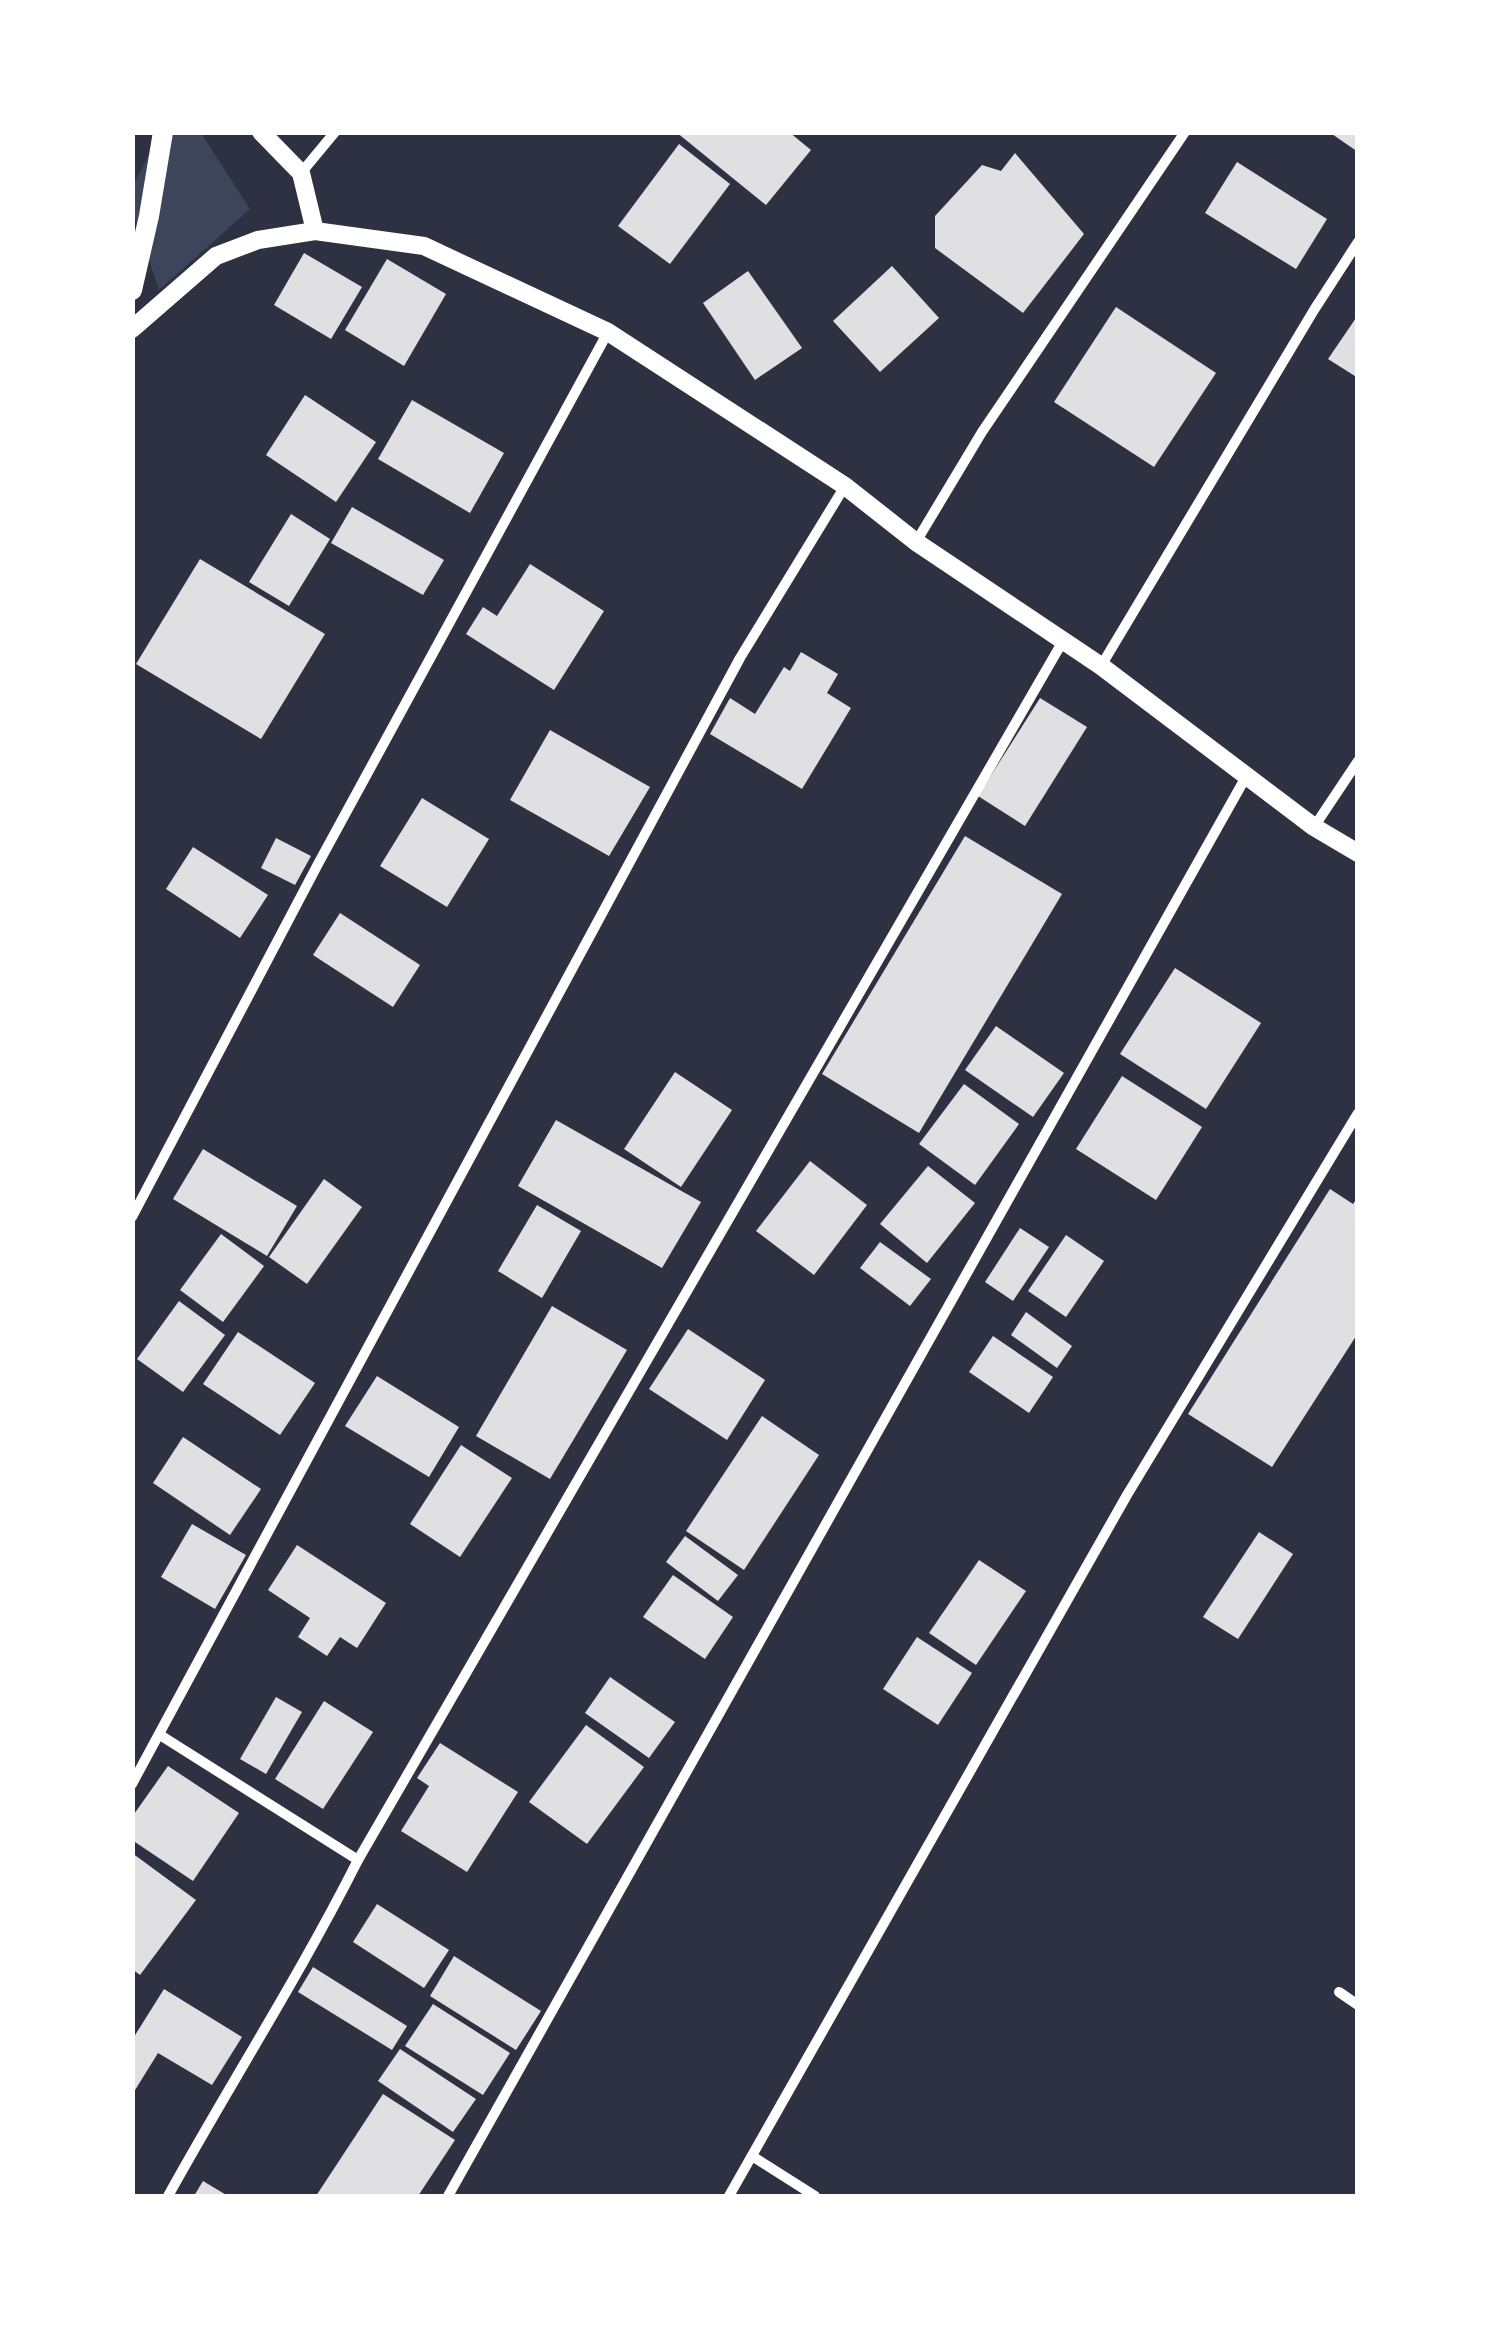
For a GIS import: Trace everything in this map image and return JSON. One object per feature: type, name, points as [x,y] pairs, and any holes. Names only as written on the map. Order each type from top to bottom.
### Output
[{"type":"main road","points":[[132,290],[150,216],[162,132]]},
{"type":"street","points":[[261,132],[301,173],[315,231]]},
{"type":"street","points":[[301,173],[335,132]]},
{"type":"street","points":[[916,542],[982,432],[1186,132]]},
{"type":"street","points":[[132,329],[216,256],[258,240],[315,231],[424,246],[608,332],[845,486],[916,542],[1101,666],[1314,827],[1358,854]]},
{"type":"street","points":[[1101,666],[1358,242]]},
{"type":"street","points":[[132,1217],[318,864],[608,332]]},
{"type":"street","points":[[132,1784],[740,658],[845,486]]},
{"type":"street","points":[[168,2196],[1063,640]]},
{"type":"street","points":[[1314,827],[1358,761]]},
{"type":"street","points":[[448,2196],[1247,775]]},
{"type":"street","points":[[729,2196],[1127,1495],[1358,1113]]},
{"type":"street","points":[[160,1735],[358,1860]]},
{"type":"street","points":[[1338,1992],[1358,2005]]},
{"type":"street","points":[[752,2156],[815,2196]]},
{"type":"shaded area","points":[[160,133],[201,133],[250,209],[159,290],[133,212],[132,188]]},
{"type":"building","points":[[676,132],[789,132],[811,150],[766,205]]},
{"type":"building","points":[[1329,132],[1358,132],[1358,152]]},
{"type":"building","points":[[679,144],[730,184],[670,264],[618,226]]},
{"type":"building","points":[[1015,153],[1084,234],[1023,313],[935,248],[935,216],[982,165],[1001,171]]},
{"type":"building","points":[[1237,162],[1327,219],[1296,269],[1205,213]]},
{"type":"building","points":[[304,253],[362,287],[331,339],[274,305]]},
{"type":"building","points":[[387,259],[446,294],[404,366],[345,330]]},
{"type":"building","points":[[892,266],[939,318],[880,372],[833,321]]},
{"type":"building","points":[[748,271],[802,348],[755,380],[703,303]]},
{"type":"building","points":[[1116,307],[1216,373],[1154,467],[1054,402]]},
{"type":"building","points":[[1358,315],[1358,378],[1328,359]]},
{"type":"building","points":[[305,395],[376,442],[336,502],[266,455]]},
{"type":"building","points":[[412,400],[504,453],[470,513],[378,459]]},
{"type":"building","points":[[352,507],[444,560],[423,595],[331,543]]},
{"type":"building","points":[[291,514],[330,539],[289,606],[249,582]]},
{"type":"building","points":[[200,559],[325,634],[261,739],[136,664]]},
{"type":"building","points":[[530,564],[604,611],[554,690],[466,634],[483,607],[497,616]]},
{"type":"building","points":[[801,652],[838,674],[827,693],[851,708],[802,789],[710,734],[730,698],[755,714],[784,667],[790,671]]},
{"type":"building","points":[[1040,698],[1087,727],[1025,826],[978,796]]},
{"type":"building","points":[[550,730],[650,787],[609,856],[510,800]]},
{"type":"building","points":[[422,798],[489,839],[447,907],[380,866]]},
{"type":"building","points":[[965,836],[1062,894],[919,1133],[822,1074]]},
{"type":"building","points":[[276,838],[311,856],[295,885],[261,868]]},
{"type":"building","points":[[193,847],[268,895],[240,938],[166,889]]},
{"type":"building","points":[[340,913],[420,965],[393,1007],[313,955]]},
{"type":"building","points":[[1175,968],[1261,1023],[1206,1109],[1120,1054]]},
{"type":"building","points":[[996,1026],[1064,1073],[1033,1117],[965,1070]]},
{"type":"building","points":[[675,1072],[732,1110],[681,1187],[624,1149]]},
{"type":"building","points":[[1122,1076],[1202,1127],[1156,1200],[1076,1149]]},
{"type":"building","points":[[964,1084],[1019,1124],[975,1185],[919,1144]]},
{"type":"building","points":[[556,1120],[701,1202],[662,1268],[518,1186]]},
{"type":"building","points":[[203,1149],[297,1206],[267,1256],[173,1199]]},
{"type":"building","points":[[810,1161],[867,1205],[814,1275],[756,1231]]},
{"type":"building","points":[[928,1166],[975,1203],[927,1263],[880,1224]]},
{"type":"building","points":[[324,1179],[362,1207],[307,1284],[269,1257]]},
{"type":"building","points":[[1330,1189],[1353,1204],[1358,1197],[1358,1333],[1272,1467],[1188,1414]]},
{"type":"building","points":[[537,1205],[581,1231],[542,1298],[498,1271]]},
{"type":"building","points":[[1020,1228],[1049,1247],[1013,1301],[985,1282]]},
{"type":"building","points":[[221,1234],[264,1266],[223,1322],[180,1290]]},
{"type":"building","points":[[1066,1235],[1104,1261],[1066,1317],[1028,1291]]},
{"type":"building","points":[[880,1242],[931,1279],[910,1306],[860,1268]]},
{"type":"building","points":[[179,1301],[225,1335],[183,1392],[137,1359]]},
{"type":"building","points":[[552,1306],[627,1350],[550,1479],[476,1436]]},
{"type":"building","points":[[1026,1312],[1072,1346],[1057,1368],[1011,1335]]},
{"type":"building","points":[[688,1329],[765,1380],[727,1440],[649,1389]]},
{"type":"building","points":[[238,1332],[315,1383],[280,1435],[203,1384]]},
{"type":"building","points":[[993,1336],[1053,1377],[1029,1413],[969,1372]]},
{"type":"building","points":[[377,1376],[459,1427],[429,1477],[345,1426]]},
{"type":"building","points":[[762,1416],[819,1455],[744,1570],[686,1531]]},
{"type":"building","points":[[183,1437],[261,1489],[230,1535],[153,1483]]},
{"type":"building","points":[[461,1445],[512,1478],[460,1557],[410,1524]]},
{"type":"building","points":[[192,1524],[246,1555],[215,1609],[161,1577]]},
{"type":"building","points":[[1259,1532],[1293,1554],[1238,1639],[1203,1617]]},
{"type":"building","points":[[685,1536],[738,1575],[718,1601],[666,1562]]},
{"type":"building","points":[[297,1545],[386,1603],[357,1648],[340,1637],[327,1656],[298,1637],[310,1618],[268,1590]]},
{"type":"building","points":[[979,1560],[1026,1591],[976,1665],[929,1633]]},
{"type":"building","points":[[673,1575],[733,1617],[705,1659],[643,1617]]},
{"type":"building","points":[[917,1637],[972,1673],[938,1725],[883,1689]]},
{"type":"building","points":[[610,1677],[675,1722],[649,1758],[585,1713]]},
{"type":"building","points":[[276,1697],[302,1712],[266,1774],[240,1759]]},
{"type":"building","points":[[324,1701],[373,1732],[323,1809],[275,1779]]},
{"type":"building","points":[[586,1725],[644,1767],[587,1844],[529,1802]]},
{"type":"building","points":[[440,1743],[518,1792],[467,1872],[401,1831],[429,1786],[417,1778]]},
{"type":"building","points":[[168,1766],[239,1813],[193,1881],[132,1840],[132,1817]]},
{"type":"building","points":[[132,1853],[196,1900],[140,1975],[132,1969]]},
{"type":"building","points":[[377,1904],[449,1950],[424,1988],[353,1942]]},
{"type":"building","points":[[454,1956],[541,2011],[516,2050],[430,1996]]},
{"type":"building","points":[[313,1967],[407,2026],[392,2050],[298,1992]]},
{"type":"building","points":[[164,1989],[242,2037],[212,2085],[158,2053],[132,2095],[132,2040]]},
{"type":"building","points":[[433,2004],[510,2053],[483,2095],[405,2046]]},
{"type":"building","points":[[400,2049],[476,2099],[453,2132],[378,2081]]},
{"type":"building","points":[[383,2094],[455,2140],[418,2196],[316,2196]]},
{"type":"building","points":[[203,2181],[228,2196],[194,2196]]}]
